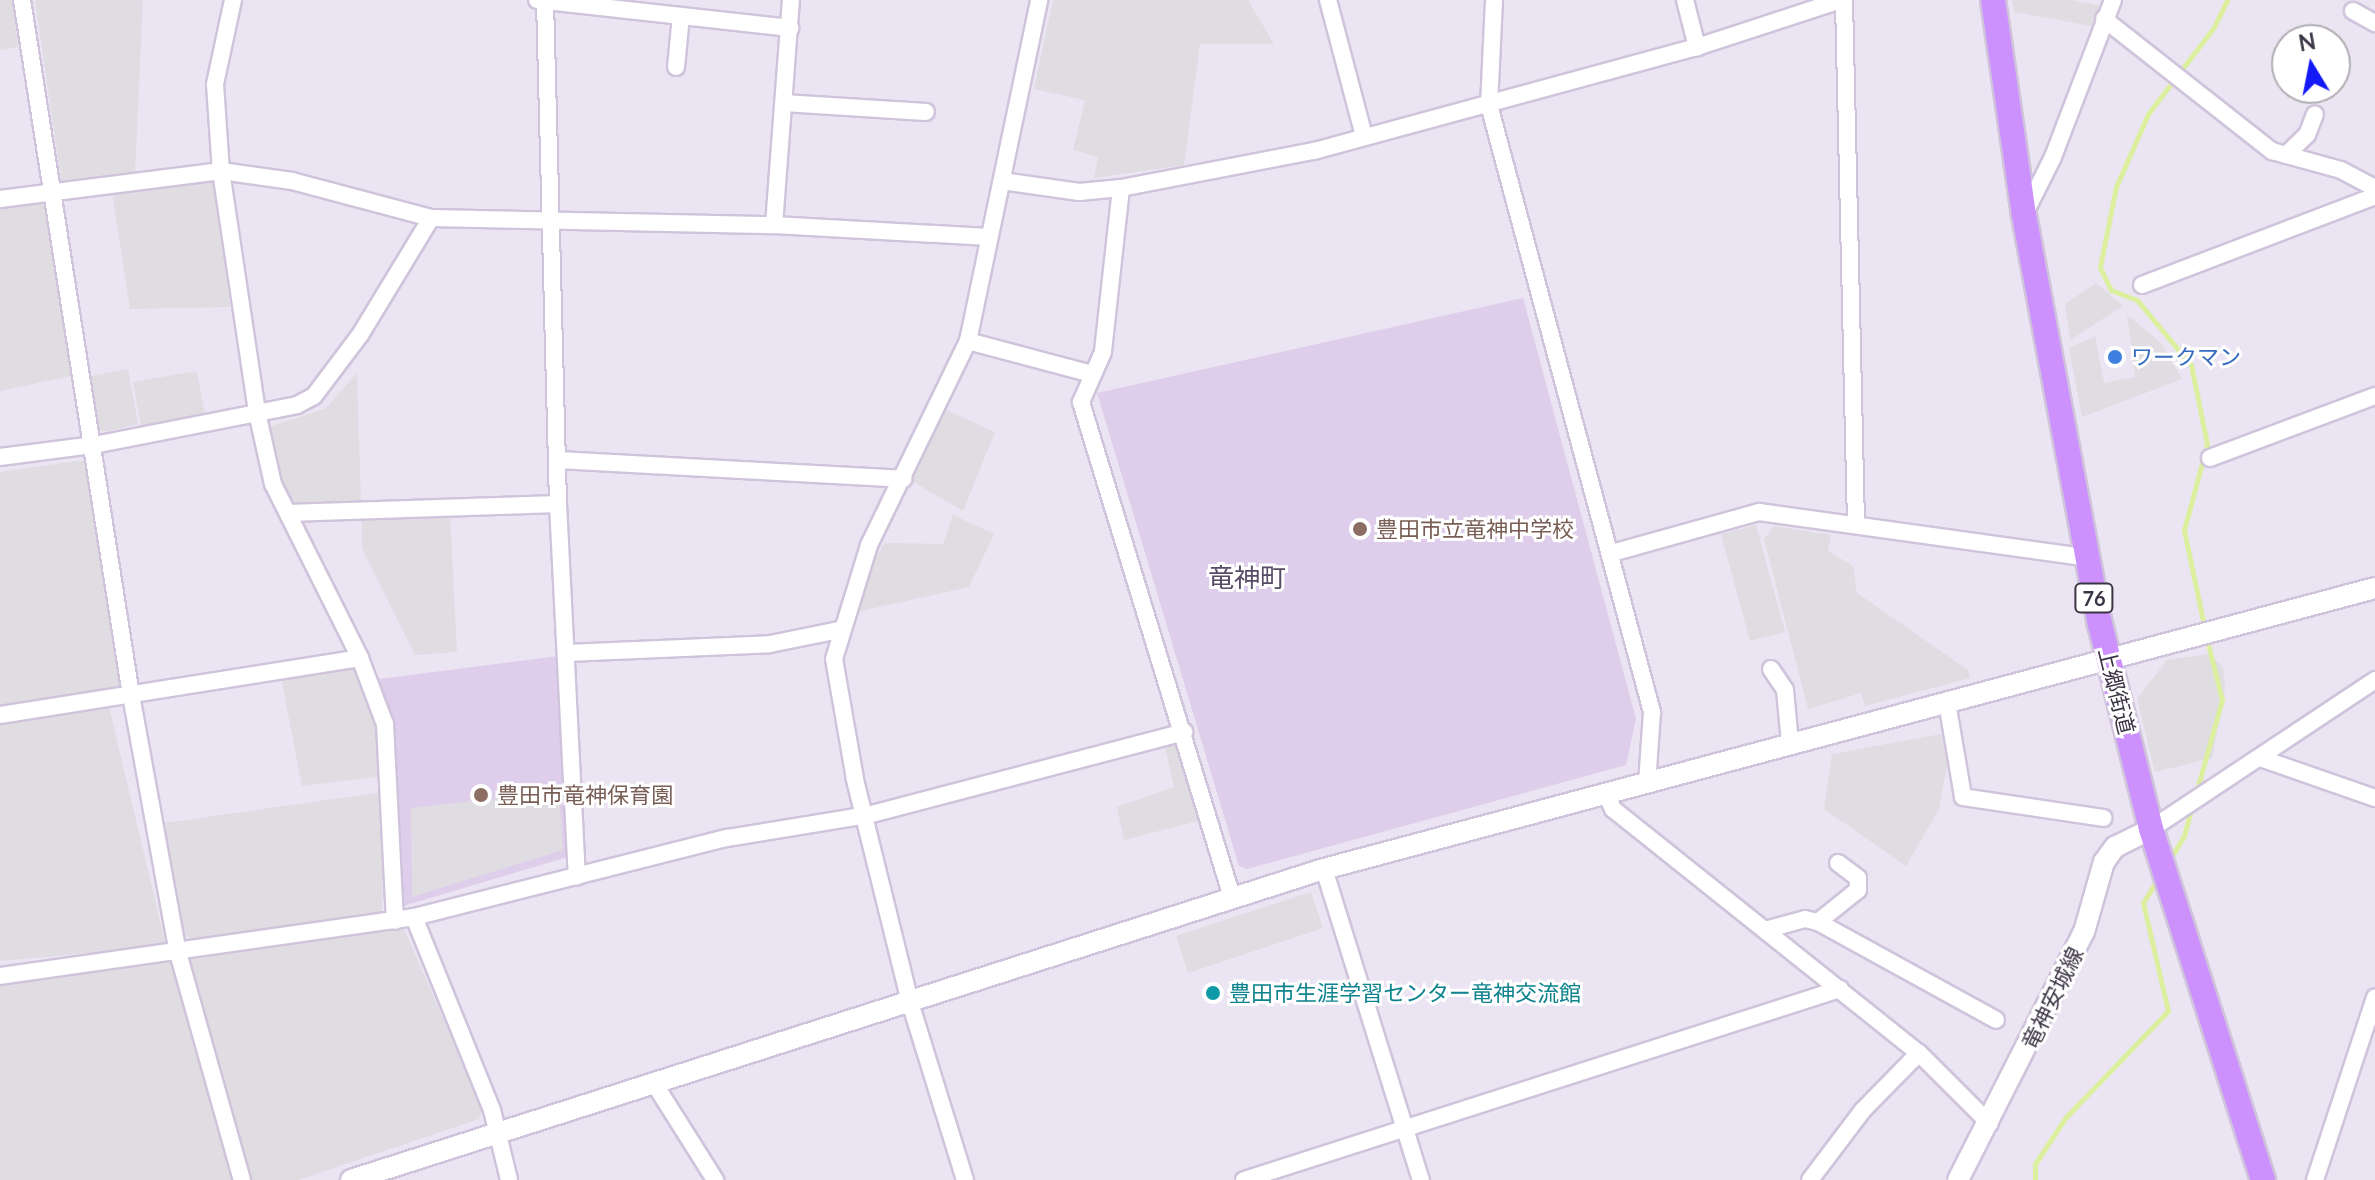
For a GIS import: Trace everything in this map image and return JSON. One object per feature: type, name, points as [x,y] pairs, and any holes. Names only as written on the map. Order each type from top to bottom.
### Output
[{"type":"main road","name":"上郷街道","points":[[1993,0],[2024,215],[2085,557],[2108,659],[2151,829],[2263,1180]]},
{"type":"street","points":[[22,0],[55,192],[131,695],[177,949],[242,1180]]},
{"type":"street","points":[[233,0],[215,84],[221,171],[257,412],[273,484],[360,658],[385,724],[395,921]]},
{"type":"street","points":[[536,0],[790,28]]},
{"type":"street","points":[[545,0],[558,504],[577,877]]},
{"type":"street","points":[[774,225],[791,0]]},
{"type":"street","points":[[965,1180],[910,1002],[868,815],[855,779],[834,659],[839,630],[869,545],[968,341],[1039,0]]},
{"type":"street","points":[[1328,0],[1364,136]]},
{"type":"street","points":[[1494,0],[1489,105],[1612,553],[1652,712],[1647,783]]},
{"type":"street","points":[[1685,0],[1697,47]]},
{"type":"street","points":[[1002,181],[1079,192],[1121,188],[1364,136],[1697,47],[1842,0],[1856,524]]},
{"type":"street","points":[[2024,215],[2053,157],[2113,0]]},
{"type":"street","points":[[2353,11],[2375,23]]},
{"type":"street","points":[[676,67],[681,16]]},
{"type":"street","points":[[2104,19],[2272,151],[2341,170],[2375,188]]},
{"type":"street","points":[[784,103],[926,112]]},
{"type":"street","points":[[2286,155],[2307,135],[2315,114]]},
{"type":"street","points":[[0,199],[221,171],[292,181],[431,218],[551,218],[774,225],[989,237]]},
{"type":"street","points":[[1121,188],[1103,352],[1081,402],[1232,897]]},
{"type":"street","points":[[2142,285],[2375,196]]},
{"type":"street","points":[[0,457],[94,445],[297,405],[314,396],[360,335],[431,218]]},
{"type":"street","points":[[968,341],[1092,374]]},
{"type":"street","points":[[2210,458],[2375,396]]},
{"type":"street","points":[[557,460],[903,479]]},
{"type":"street","points":[[288,513],[558,504]]},
{"type":"street","points":[[1612,553],[1759,512],[2085,557]]},
{"type":"street","points":[[351,1180],[1324,869],[2375,588]]},
{"type":"street","points":[[567,653],[770,644],[839,630]]},
{"type":"street","points":[[0,715],[360,658]]},
{"type":"street","points":[[1771,669],[1785,690],[1790,743]]},
{"type":"street","points":[[2151,829],[2263,759],[2375,680]]},
{"type":"street","points":[[1947,702],[1963,797],[2103,818]]},
{"type":"street","points":[[0,976],[395,921],[727,838],[868,815],[1184,732]]},
{"type":"street","points":[[2263,759],[2375,798]]},
{"type":"street","points":[[1606,794],[1613,809],[1919,1053],[1990,1124]]},
{"type":"street","name":"竜神安城線","points":[[1958,1180],[1990,1124],[2084,932],[2104,862],[2115,847],[2151,829]]},
{"type":"street","points":[[1818,922],[1858,890],[1858,878],[1838,863]]},
{"type":"street","points":[[1324,869],[1421,1180]]},
{"type":"street","points":[[414,917],[499,1133],[509,1180]]},
{"type":"street","points":[[1765,930],[1805,919],[1818,922],[1996,1020]]},
{"type":"street","points":[[1244,1180],[1840,989]]},
{"type":"street","points":[[2315,1180],[2375,998]]},
{"type":"street","points":[[1810,1180],[1863,1110],[1919,1053]]},
{"type":"street","points":[[654,1083],[715,1180]]},
{"type":"shaded area","points":[[0,0],[12,0],[18,47],[0,50]]},
{"type":"shaded area","points":[[35,0],[143,0],[135,173],[62,186]]},
{"type":"shaded area","points":[[1053,0],[1248,0],[1274,44],[1200,44],[1184,165],[1094,178],[1098,157],[1073,150],[1085,100],[1034,89]]},
{"type":"shaded area","points":[[2012,0],[2070,0],[2101,6],[2091,26],[2014,12]]},
{"type":"shaded area","points":[[214,181],[230,307],[130,309],[112,192]]},
{"type":"shaded area","points":[[48,199],[76,375],[0,391],[0,205]]},
{"type":"shaded area","points":[[2096,283],[2123,306],[2070,340],[2065,304]]},
{"type":"shaded area","name":"豊田市立竜神中学校","points":[[1523,298],[1636,719],[1626,765],[1247,869],[1239,866],[1097,393]]},
{"type":"shaded area","points":[[2127,315],[2160,342],[2182,379],[2082,417],[2069,348],[2095,336],[2104,383],[2135,377]]},
{"type":"shaded area","points":[[128,369],[138,424],[104,432],[99,429],[91,376]]},
{"type":"shaded area","points":[[197,371],[205,415],[141,426],[133,382]]},
{"type":"shaded area","points":[[357,373],[361,504],[290,502],[276,474],[271,426],[325,409]]},
{"type":"shaded area","points":[[944,409],[995,432],[963,511],[912,481]]},
{"type":"shaded area","points":[[84,460],[91,467],[124,688],[0,709],[0,472]]},
{"type":"shaded area","points":[[450,513],[457,652],[415,655],[362,548],[362,520]]},
{"type":"shaded area","points":[[953,515],[994,534],[969,587],[856,612],[867,574],[884,543],[943,544]]},
{"type":"shaded area","points":[[1756,525],[1785,632],[1750,641],[1721,534]]},
{"type":"shaded area","points":[[1774,526],[1831,535],[1828,551],[1853,566],[1857,593],[1968,670],[1970,678],[1865,706],[1861,693],[1808,709],[1764,539]]},
{"type":"shaded area","points":[[2208,654],[2223,667],[2225,688],[2212,758],[2155,772],[2137,699],[2167,660]]},
{"type":"shaded area","name":"豊田市竜神保育園","points":[[559,656],[568,857],[403,906],[395,732],[379,679]]},
{"type":"shaded area","points":[[356,666],[369,691],[384,776],[302,786],[281,677]]},
{"type":"shaded area","points":[[109,707],[166,946],[0,961],[0,723]]},
{"type":"shaded area","points":[[1941,734],[1947,765],[1939,809],[1906,866],[1824,809],[1832,754]]},
{"type":"shaded area","points":[[1179,739],[1198,821],[1124,840],[1117,807],[1174,787],[1164,742]]},
{"type":"shaded area","points":[[559,791],[563,850],[412,897],[411,808]]},
{"type":"shaded area","points":[[383,792],[382,912],[194,940],[181,933],[165,823]]},
{"type":"shaded area","points":[[1311,892],[1323,928],[1188,973],[1176,936]]},
{"type":"shaded area","points":[[402,925],[483,1108],[479,1119],[298,1180],[247,1180],[187,964],[191,955]]},
{"type":"shaded area","points":[[157,956],[175,961],[234,1180],[0,1180],[0,984]]},
{"type":"waterway","points":[[2205,630],[2184,530],[2207,444],[2191,365],[2137,300],[2111,290],[2100,267],[2116,187],[2148,114],[2214,27],[2227,0]]},
{"type":"waterway","points":[[2196,793],[2222,700],[2207,640]]},
{"type":"waterway","points":[[2170,859],[2184,836],[2192,806]]},
{"type":"waterway","points":[[2035,1180],[2035,1164],[2066,1117],[2168,1011],[2143,903],[2158,878]]},
{"type":"place","name":"ワークマン","points":[[2115,357]]},
{"type":"place","name":"豊田市立竜神中学校","points":[[1360,529]]},
{"type":"place","name":"豊田市竜神保育園","points":[[481,795]]},
{"type":"place","name":"豊田市生涯学習センター竜神交流館","points":[[1213,993]]},
{"type":"district","name":"竜神町","points":[[1247,578]]}]
